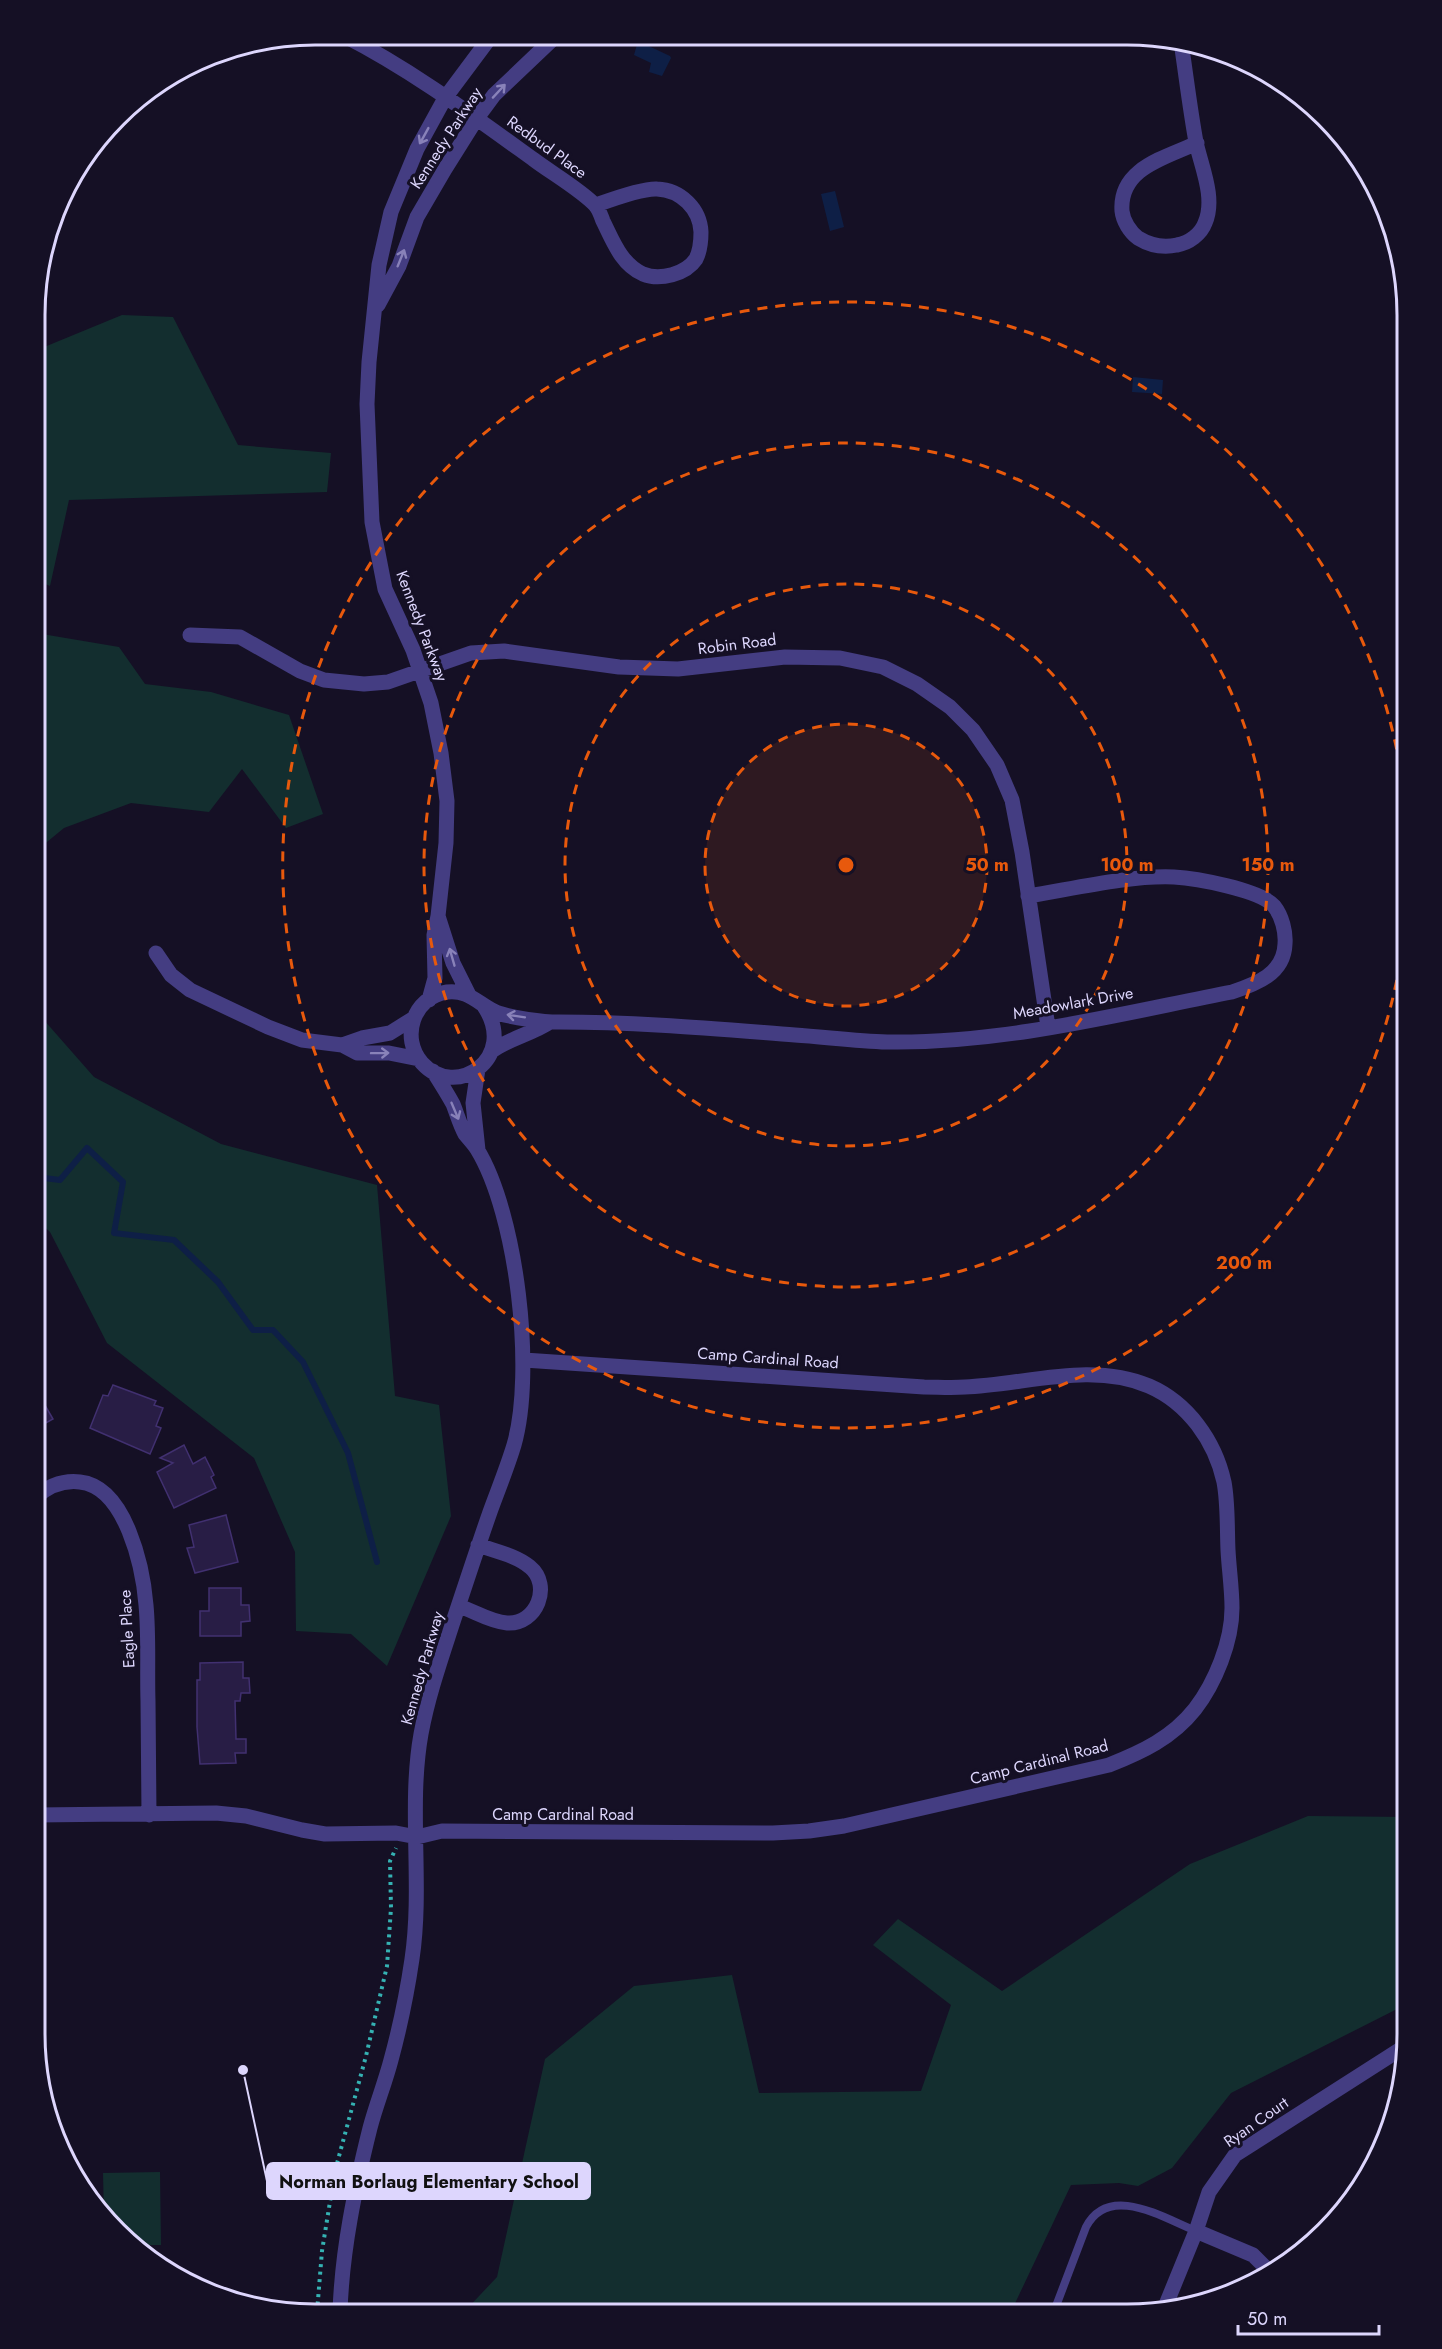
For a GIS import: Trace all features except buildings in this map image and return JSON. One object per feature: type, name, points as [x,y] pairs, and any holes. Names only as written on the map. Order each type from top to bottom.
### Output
[{"type":"street","name":"Redbud Place","points":[[361,45],[403,68],[477,118],[596,206],[618,252],[630,265],[645,275],[664,278],[682,271],[696,259],[701,242],[700,222],[692,205],[679,195],[657,189],[613,199],[596,206]]},
{"type":"street","name":"Kennedy Parkway","points":[[429,1000],[435,978],[434,935],[446,843],[447,801],[441,753],[431,703],[421,670],[385,589],[372,522],[367,404],[379,265],[391,212],[417,149],[446,98],[485,45]]},
{"type":"street","name":"Kennedy Parkway","points":[[375,311],[399,266],[417,217],[477,118],[494,95],[546,45]]},
{"type":"street","points":[[1182,51],[1197,143],[1205,177],[1208,204],[1205,223],[1196,236],[1181,244],[1163,247],[1147,243],[1132,233],[1123,217],[1121,200],[1128,184],[1140,169],[1197,143]]},
{"type":"street","name":"Robin Road","points":[[190,635],[240,637],[300,671],[324,680],[343,683],[364,684],[388,681],[471,653],[504,651],[619,667],[678,669],[785,657],[840,658],[883,668],[917,684],[950,707],[973,730],[997,765],[1012,800],[1048,1027]]},
{"type":"street","name":"Meadowlark Drive","points":[[484,1006],[514,1017],[550,1022],[622,1022],[886,1042],[992,1036],[1232,992],[1260,983],[1278,968],[1286,946],[1284,925],[1273,905],[1254,893],[1174,877],[1122,881],[1029,896]]},
{"type":"street","name":"Kennedy Parkway","points":[[438,916],[453,963],[469,995]]},
{"type":"street","points":[[156,952],[171,975],[190,990],[268,1027],[302,1040],[342,1046],[357,1053],[389,1053],[419,1059]]},
{"type":"street","points":[[342,1046],[362,1038],[390,1033],[414,1018],[424,1003],[448,992],[469,995],[484,1006],[492,1017],[496,1030],[489,1058],[478,1069],[465,1076],[451,1077],[433,1071],[419,1059],[411,1040],[414,1018]]},
{"type":"street","name":"Meadowlark Drive","points":[[492,1051],[505,1042],[540,1029],[550,1022]]},
{"type":"street","name":"Kennedy Parkway","points":[[341,2304],[356,2184],[404,2011],[412,1955],[417,1899],[416,1776],[421,1736],[431,1690],[478,1545],[514,1444],[520,1413],[524,1360],[516,1275],[506,1225],[478,1150],[473,1103],[478,1069]]},
{"type":"street","name":"Kennedy Parkway","points":[[433,1071],[453,1105],[464,1133],[478,1150]]},
{"type":"street","name":"Camp Cardinal Road","points":[[45,1815],[216,1813],[246,1816],[302,1830],[325,1833],[396,1833],[417,1837],[442,1831],[761,1833],[809,1831],[844,1826],[1109,1765],[1144,1751],[1172,1733],[1195,1709],[1215,1676],[1227,1641],[1232,1611],[1224,1482],[1213,1449],[1196,1420],[1172,1399],[1149,1386],[1121,1377],[1094,1375],[965,1387],[924,1386],[524,1360]]},
{"type":"street","name":"Eagle Place","points":[[45,1489],[72,1480],[90,1483],[109,1495],[126,1524],[140,1565],[147,1606],[149,1815]]},
{"type":"street","points":[[459,1606],[509,1623],[522,1620],[538,1606],[542,1593],[540,1580],[531,1567],[519,1560],[478,1545]]},
{"type":"street","name":"Ryan Court","points":[[1167,2301],[1209,2192],[1235,2155],[1396,2052]]},
{"type":"street","points":[[1196,2231],[1252,2255],[1264,2267]]},
{"type":"lane","points":[[1057,2304],[1086,2227],[1101,2209],[1116,2205],[1131,2205],[1196,2231]]},
{"type":"path","points":[[318,2304],[322,2251],[335,2171],[387,1966],[391,1908],[390,1861],[396,1848],[396,1833]]},
{"type":"green space","points":[[122,315],[173,317],[238,445],[331,453],[327,492],[69,500],[50,586],[45,584],[45,347]]},
{"type":"green space","points":[[45,635],[119,647],[145,684],[211,692],[289,715],[323,814],[286,828],[242,769],[209,812],[131,803],[64,828],[45,844]]},
{"type":"green space","points":[[45,1021],[94,1077],[221,1144],[377,1185],[395,1396],[439,1405],[451,1516],[387,1666],[351,1634],[296,1631],[295,1552],[254,1458],[107,1343],[50,1232],[45,1227]]},
{"type":"green space","points":[[1308,1816],[1397,1817],[1397,2009],[1231,2093],[1172,2168],[1138,2186],[1119,2183],[1071,2185],[1015,2304],[472,2304],[497,2277],[545,2059],[634,1986],[732,1975],[759,2093],[921,2091],[951,2005],[873,1945],[898,1919],[1002,1991],[1190,1864]]},
{"type":"green space","points":[[160,2172],[161,2245],[147,2245],[112,2212],[104,2201],[103,2173]]},
{"type":"water","points":[[637,45],[647,45],[671,58],[662,76],[649,72],[651,63],[634,55]]},
{"type":"water","points":[[835,191],[844,227],[830,231],[821,194]]},
{"type":"water","points":[[1133,377],[1163,380],[1162,394],[1132,392]]},
{"type":"waterway","points":[[45,1178],[60,1180],[87,1148],[123,1182],[114,1233],[174,1240],[218,1282],[253,1330],[273,1330],[303,1362],[348,1453],[377,1562]]},
{"type":"place","name":"Norman Borlaug Elementary School","points":[[243,2070]]}]
